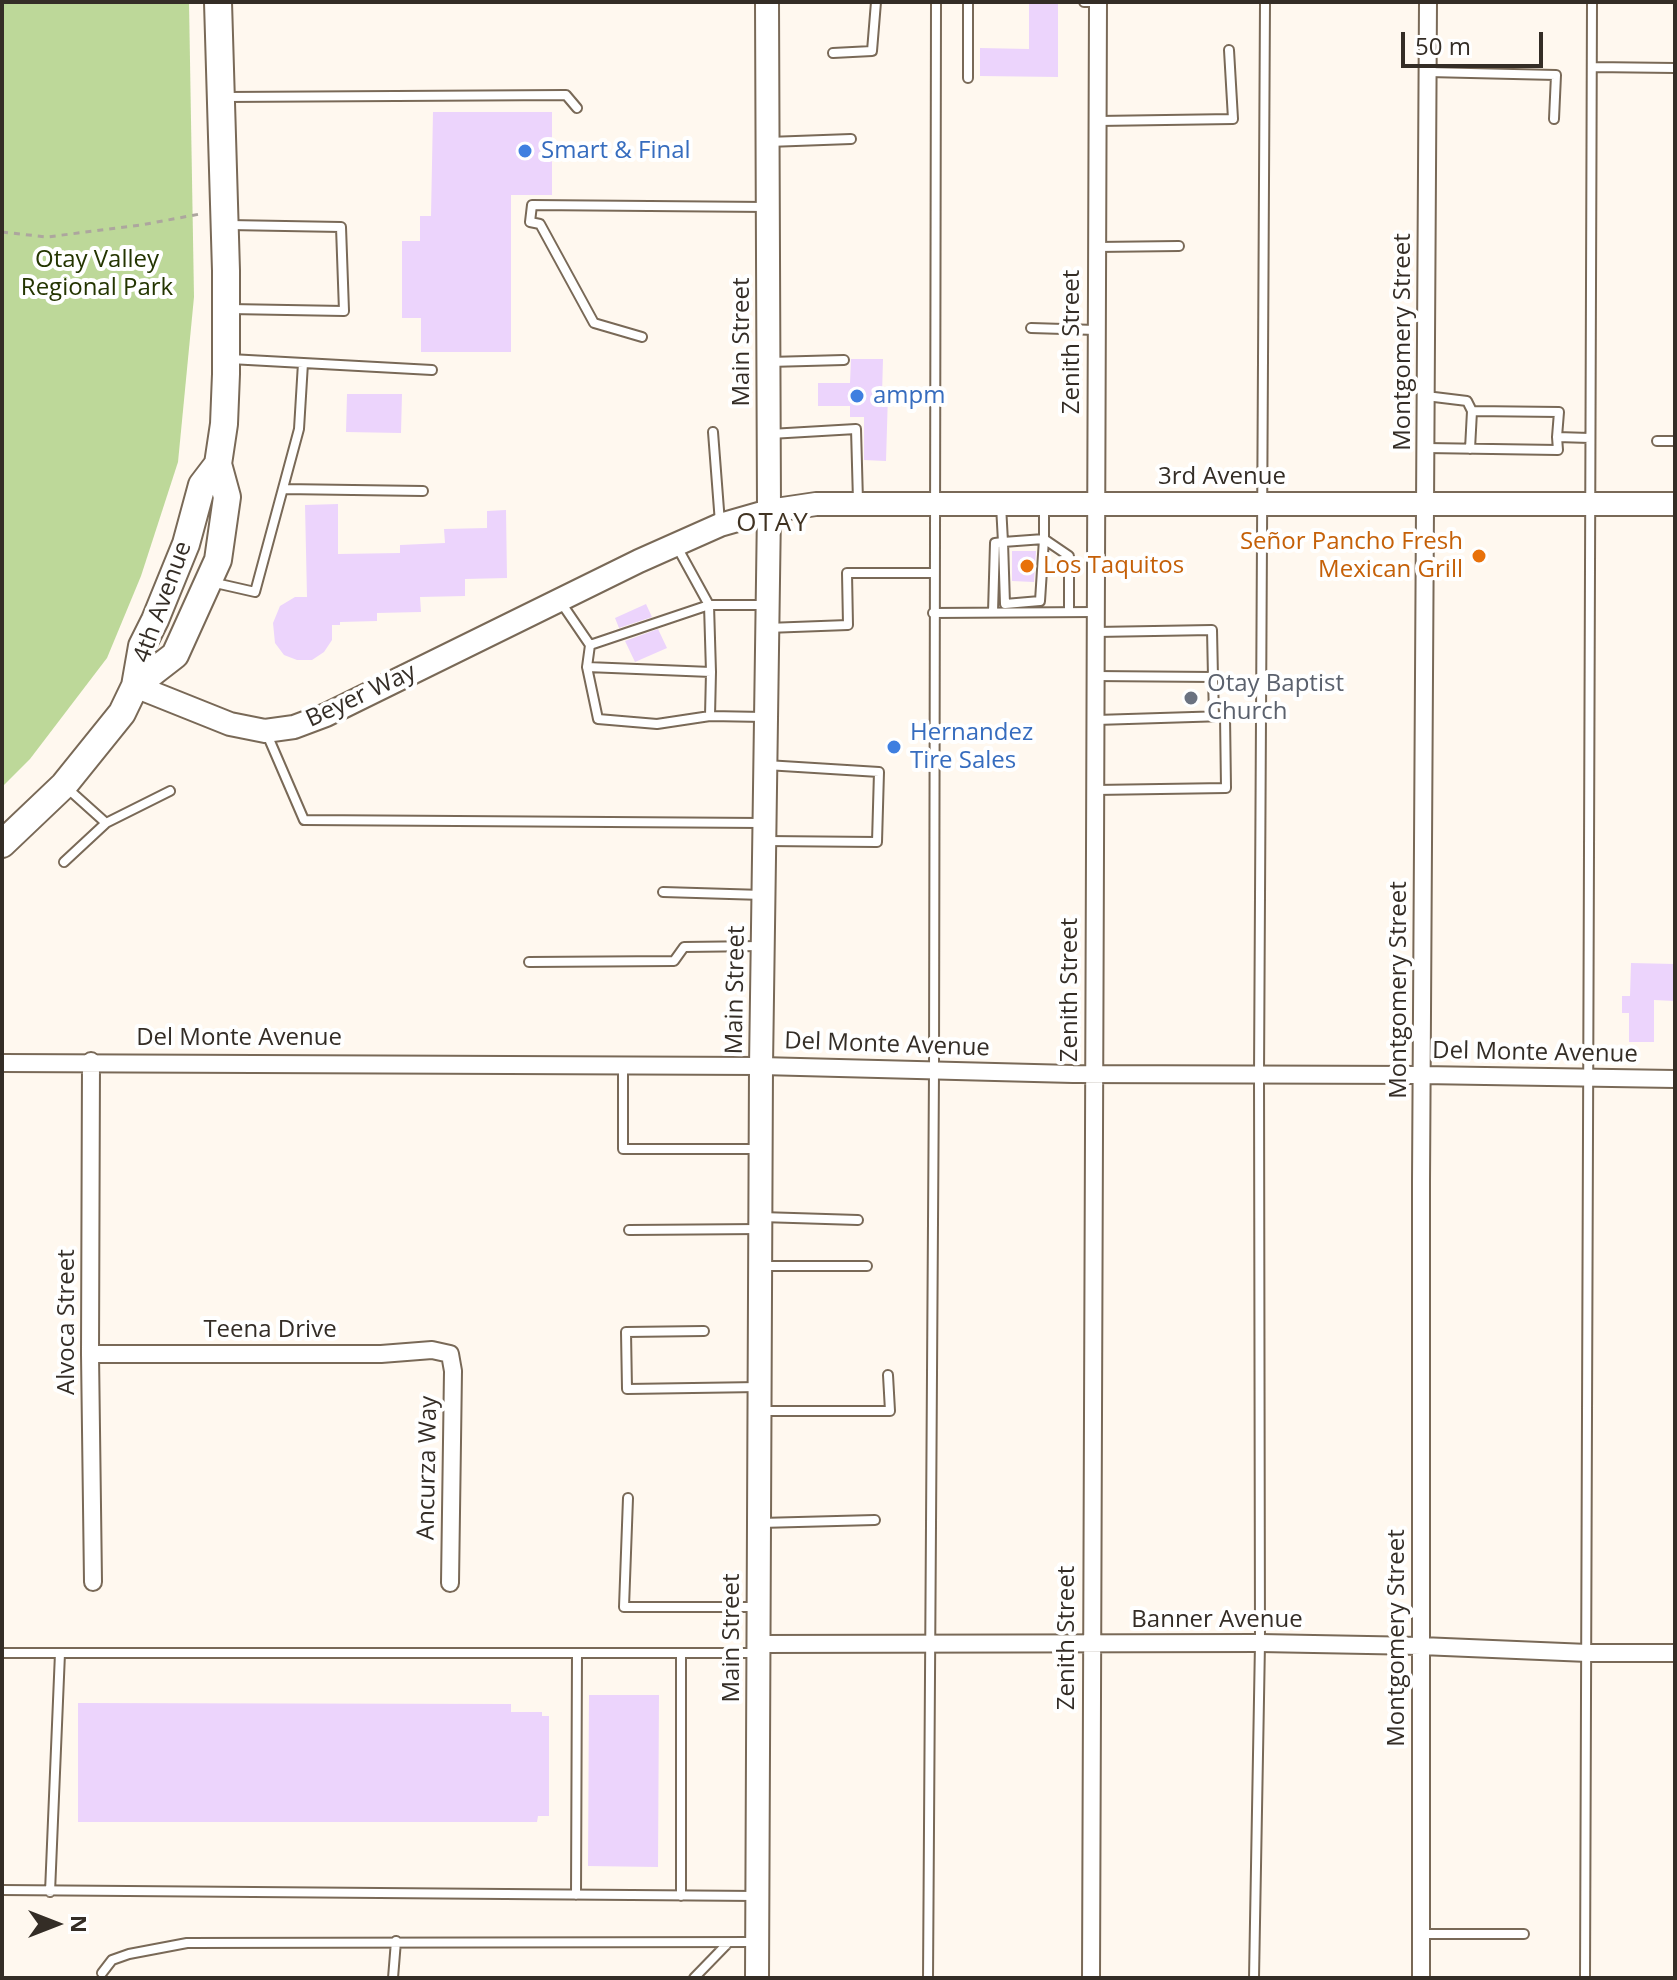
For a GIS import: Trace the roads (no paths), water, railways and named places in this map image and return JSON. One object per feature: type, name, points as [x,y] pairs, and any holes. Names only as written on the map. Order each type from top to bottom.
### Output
[{"type":"main road","name":"4th Avenue","points":[[135,686],[175,655],[218,560],[227,497],[218,464],[224,424],[226,309],[218,2]]},
{"type":"main road","name":"Main Street","points":[[757,1978],[761,1066],[769,511],[767,2]]},
{"type":"main road","name":"4th Avenue","points":[[135,686],[142,646],[186,544],[202,485],[218,464]]},
{"type":"main road","name":"3rd Avenue","points":[[769,511],[816,504],[934,503],[1675,504]]},
{"type":"main road","name":"Beyer Way","points":[[135,686],[230,724],[265,731],[294,727],[326,715],[676,544],[720,525],[769,511]]},
{"type":"main road","points":[[2,844],[64,785],[122,713],[135,686]]},
{"type":"street","name":"Zenith Street","points":[[1091,1978],[1098,2]]},
{"type":"street","name":"Montgomery Street","points":[[1421,1978],[1428,2]]},
{"type":"street","name":"Alvoca Street","points":[[91,1061],[93,1582]]},
{"type":"street","name":"Del Monte Avenue","points":[[2,1063],[761,1066],[1094,1074],[1675,1079]]},
{"type":"street","name":"Teena Drive","points":[[90,1354],[381,1354],[432,1350],[450,1354]]},
{"type":"street","name":"Ancurza Way","points":[[450,1354],[453,1371],[450,1583]]},
{"type":"street","name":"Banner Avenue","points":[[758,1649],[930,1642],[1260,1643],[1675,1653]]},
{"type":"lane","points":[[833,53],[872,51],[876,2]]},
{"type":"lane","points":[[928,1978],[936,2]]},
{"type":"lane","points":[[968,2],[968,78]]},
{"type":"lane","points":[[1084,2],[1098,2]]},
{"type":"lane","points":[[1254,1978],[1260,1643],[1259,1075],[1265,2]]},
{"type":"lane","points":[[1585,1978],[1592,2]]},
{"type":"lane","points":[[1097,121],[1233,119],[1229,50]]},
{"type":"lane","points":[[1592,67],[1675,68]]},
{"type":"lane","points":[[1427,72],[1556,75],[1554,119]]},
{"type":"lane","points":[[221,98],[566,95],[577,108]]},
{"type":"lane","points":[[767,142],[851,139]]},
{"type":"lane","points":[[642,337],[594,323],[540,224],[530,222],[532,205],[768,207]]},
{"type":"lane","points":[[223,217],[341,227],[344,311],[226,309]]},
{"type":"lane","points":[[1096,247],[1179,246]]},
{"type":"lane","points":[[1031,328],[1096,330]]},
{"type":"lane","points":[[226,359],[432,370]]},
{"type":"lane","points":[[768,362],[844,360]]},
{"type":"lane","points":[[208,581],[255,592],[299,429],[303,363]]},
{"type":"lane","points":[[1426,396],[1467,401],[1472,411],[1470,449]]},
{"type":"lane","points":[[1426,448],[1558,450],[1559,412],[1472,411]]},
{"type":"lane","points":[[769,434],[856,429],[858,504]]},
{"type":"lane","points":[[713,432],[720,525]]},
{"type":"lane","points":[[1557,437],[1590,438]]},
{"type":"lane","points":[[1657,441],[1675,441]]},
{"type":"lane","points":[[283,489],[423,491]]},
{"type":"lane","points":[[1001,503],[1005,604],[1040,601],[1044,503]]},
{"type":"lane","points":[[993,612],[995,543],[1044,539],[1069,556],[1069,612]]},
{"type":"lane","points":[[676,544],[709,605],[710,716]]},
{"type":"lane","points":[[590,645],[709,605],[768,617],[848,625],[847,573],[933,573]]},
{"type":"lane","points":[[559,600],[590,645],[587,667],[598,719],[657,724],[710,716],[766,717]]},
{"type":"lane","points":[[933,613],[1095,612]]},
{"type":"lane","points":[[1095,632],[1212,630],[1214,717]]},
{"type":"lane","points":[[587,667],[711,672]]},
{"type":"lane","points":[[1095,676],[1213,677]]},
{"type":"lane","points":[[1095,720],[1225,716],[1226,788],[1095,790]]},
{"type":"lane","points":[[265,731],[304,820],[765,832],[877,842],[879,772],[766,765]]},
{"type":"lane","points":[[64,785],[106,823]]},
{"type":"lane","points":[[64,862],[106,823],[170,791]]},
{"type":"lane","points":[[663,892],[764,895]]},
{"type":"lane","points":[[529,962],[674,961],[684,947],[763,946]]},
{"type":"lane","points":[[623,1065],[623,1149],[761,1149]]},
{"type":"lane","points":[[629,1230],[858,1220]]},
{"type":"lane","points":[[760,1266],[867,1266]]},
{"type":"lane","points":[[704,1331],[626,1332],[627,1389],[760,1387]]},
{"type":"lane","points":[[760,1411],[890,1411],[888,1375]]},
{"type":"lane","points":[[628,1498],[624,1607],[758,1607]]},
{"type":"lane","points":[[759,1523],[875,1520]]},
{"type":"lane","points":[[2,1653],[681,1653],[758,1649]]},
{"type":"lane","points":[[50,1892],[60,1653]]},
{"type":"lane","points":[[576,1895],[577,1653]]},
{"type":"lane","points":[[681,1653],[681,1896]]},
{"type":"lane","points":[[2,1890],[757,1896]]},
{"type":"lane","points":[[1421,1934],[1524,1934]]},
{"type":"lane","points":[[393,1978],[396,1941]]},
{"type":"lane","points":[[102,1973],[112,1960],[129,1954],[187,1943],[757,1942]]},
{"type":"lane","points":[[694,1978],[728,1943]]},
{"type":"place","name":"Smart & Final","points":[[525,151]]},
{"type":"place","name":"ampm","points":[[857,396]]},
{"type":"place","name":"Señor Pancho Fresh Mexican Grill","points":[[1479,556]]},
{"type":"place","name":"Los Taquitos","points":[[1027,566]]},
{"type":"place","name":"Otay Baptist Church","points":[[1191,698]]},
{"type":"place","name":"Hernandez Tire Sales","points":[[894,747]]},
{"type":"district","name":"OTAY","points":[[773,524]]},
{"type":"park label","name":"Otay Valley Regional Park","points":[[97,274]]}]
